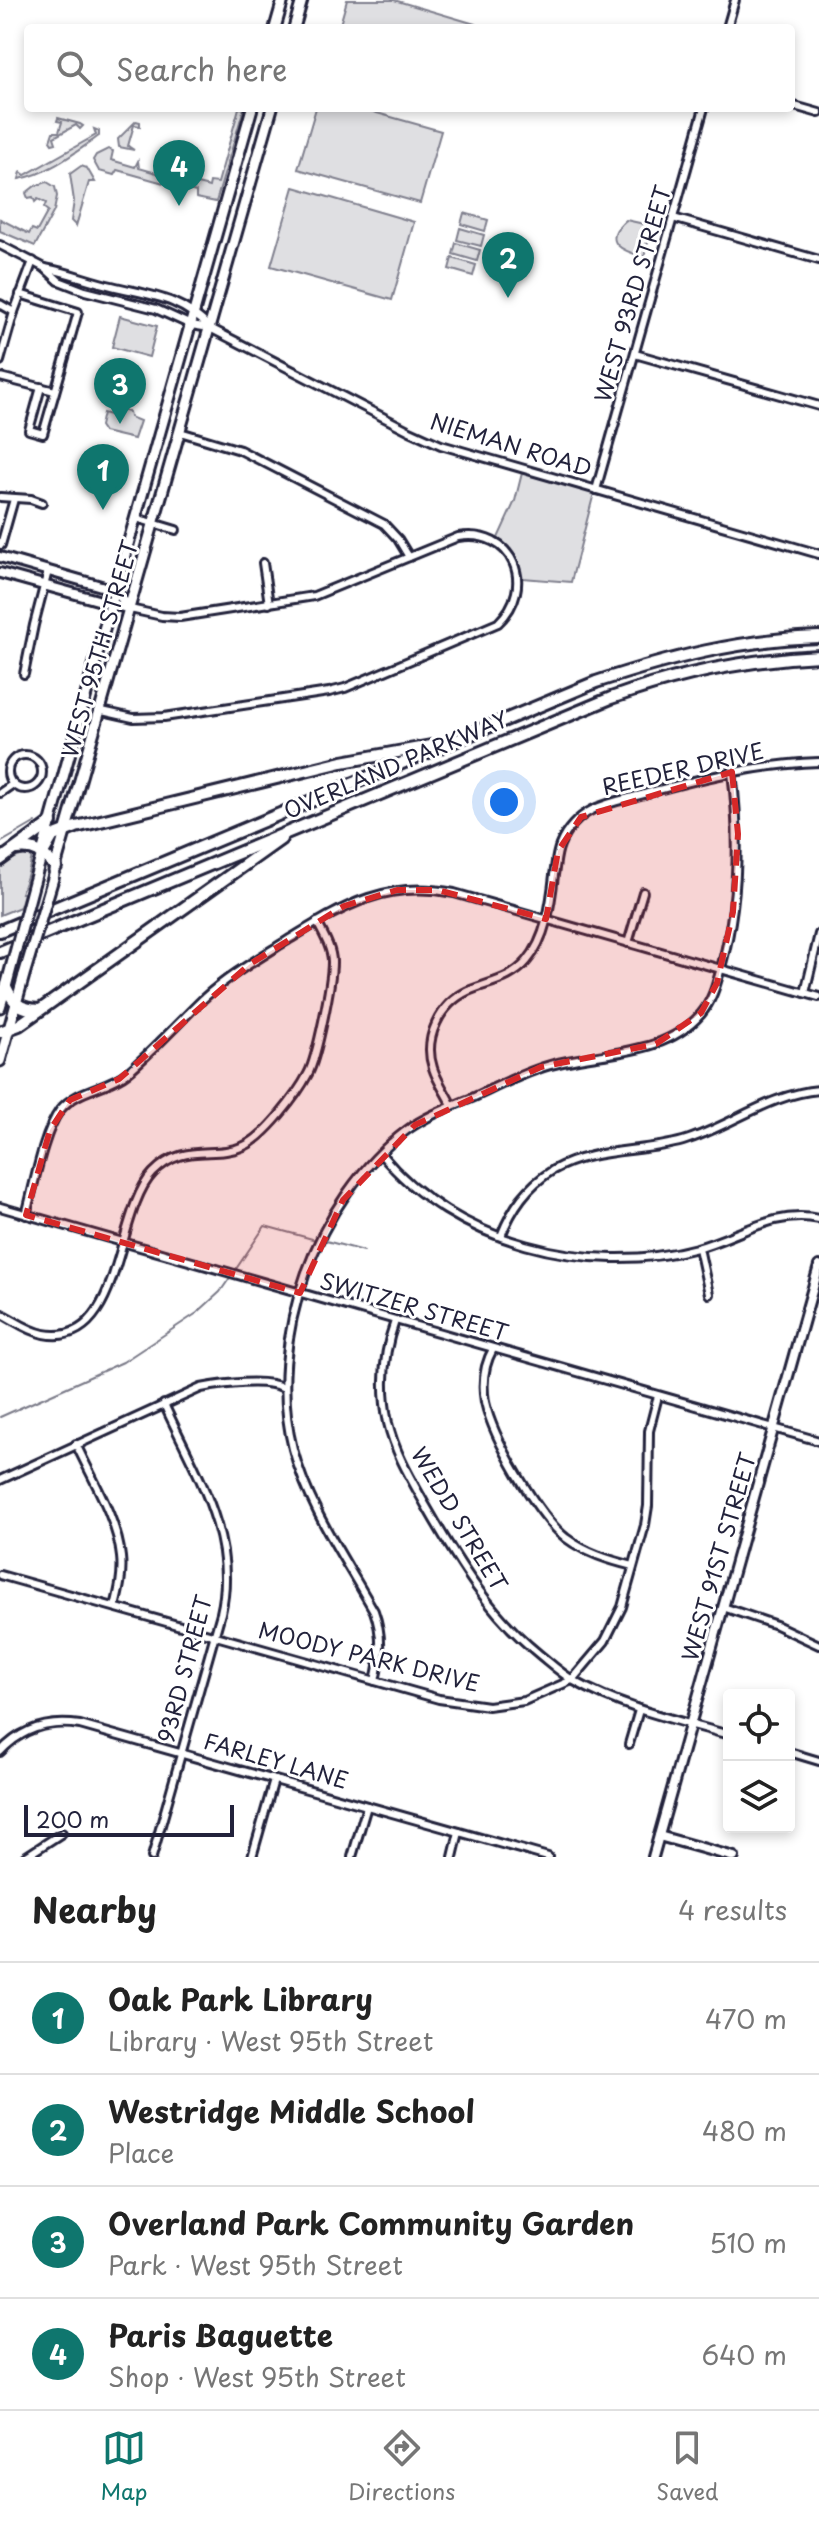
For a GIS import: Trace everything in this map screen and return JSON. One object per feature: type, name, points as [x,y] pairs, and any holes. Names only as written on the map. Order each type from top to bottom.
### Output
[{"type":"highway","name":"OVERLAND PARKWAY","points":[[0,931],[596,682],[668,660],[740,644],[819,637]]},
{"type":"highway","name":"OVERLAND PARKWAY","points":[[0,952],[641,687],[721,667],[819,656]]},
{"type":"highway","points":[[43,853],[53,836],[67,829],[342,762],[453,742]]},
{"type":"highway","points":[[0,860],[51,823]]},
{"type":"highway","points":[[4,1031],[39,1010],[295,828]]},
{"type":"highway","points":[[17,849],[43,853],[55,871]]},
{"type":"highway","points":[[6,985],[16,1005],[39,1010]]},
{"type":"main road","points":[[276,24],[283,0]]},
{"type":"main road","points":[[295,24],[302,0]]},
{"type":"main road","name":"WEST 95TH STREET","points":[[0,1007],[251,112]]},
{"type":"main road","name":"WEST 95TH STREET","points":[[0,1061],[4,1031],[16,1005],[102,711],[271,112]]},
{"type":"street","points":[[728,24],[735,0]]},
{"type":"street","points":[[795,106],[819,113]]},
{"type":"street","name":"WEST 93RD STREET","points":[[596,490],[703,112]]},
{"type":"street","points":[[673,218],[819,260]]},
{"type":"street","name":"NIEMAN ROAD","points":[[0,245],[45,268],[59,281],[156,309],[191,325],[210,328],[441,445],[819,554]]},
{"type":"street","points":[[0,361],[33,261]]},
{"type":"street","name":"NIEMAN ROAD","points":[[45,268],[162,297],[195,312],[210,328]]},
{"type":"street","points":[[20,294],[78,312],[43,434],[29,430],[41,387]]},
{"type":"street","points":[[0,304],[14,312]]},
{"type":"street","points":[[635,354],[819,406]]},
{"type":"street","points":[[0,377],[55,391]]},
{"type":"street","points":[[180,432],[247,453],[384,524],[409,557]]},
{"type":"street","points":[[0,497],[31,499],[42,503]]},
{"type":"street","points":[[1,545],[14,499]]},
{"type":"street","points":[[136,518],[176,530]]},
{"type":"street","points":[[0,573],[147,614],[180,617],[314,596],[458,537],[479,536],[493,541],[509,555],[517,574],[513,605],[498,623],[345,688],[164,717],[133,718],[102,711]]},
{"type":"street","points":[[0,557],[115,590],[130,609]]},
{"type":"street","points":[[263,563],[269,604]]},
{"type":"street","points":[[24,674],[48,571]]},
{"type":"street","points":[[22,755],[37,759],[41,776],[35,786],[23,789],[13,784],[8,769],[12,760],[22,755]]},
{"type":"street","name":"REEDER DRIVE","points":[[452,1106],[431,1059],[431,1036],[435,1025],[446,1007],[459,996],[503,979],[523,966],[536,949],[546,919],[558,851],[568,830],[581,817],[601,807],[732,772],[819,762]]},
{"type":"street","points":[[375,1681],[381,1647],[380,1628],[374,1611],[303,1478],[288,1426],[284,1388],[290,1331],[300,1293],[322,1235],[351,1189],[381,1154],[415,1125],[541,1067],[640,1048],[669,1039],[696,1018],[707,1005],[721,969],[733,912],[738,834],[732,772]]},
{"type":"street","points":[[0,793],[13,784]]},
{"type":"street","points":[[26,1215],[50,1130],[70,1100],[119,1079],[217,987],[317,922],[365,898],[397,890],[454,893],[819,997]]},
{"type":"street","points":[[628,943],[643,892]]},
{"type":"street","points":[[0,1313],[42,1334],[64,1334],[86,1325],[101,1307],[137,1195],[154,1172],[186,1154],[226,1151],[245,1146],[274,1120],[313,1063],[332,961],[317,922]]},
{"type":"street","points":[[805,993],[819,934]]},
{"type":"street","points":[[501,1236],[514,1208],[532,1186],[570,1162],[682,1141],[730,1123],[779,1098],[819,1090]]},
{"type":"street","points":[[381,1154],[417,1189],[479,1227],[536,1248],[592,1257],[657,1256],[699,1248],[778,1219],[793,1216],[819,1219]]},
{"type":"street","name":"SWITZER STREET","points":[[0,1207],[658,1396],[817,1438]]},
{"type":"street","points":[[699,1248],[709,1294]]},
{"type":"street","name":"WEST 91ST STREET","points":[[653,1857],[819,1266]]},
{"type":"street","name":"WEDD STREET","points":[[395,1321],[387,1351],[384,1394],[388,1424],[402,1463],[452,1551],[483,1598],[525,1643],[572,1680],[639,1710],[723,1733]]},
{"type":"street","points":[[493,1349],[487,1360],[484,1383],[488,1414],[502,1445],[542,1514],[577,1545],[610,1560],[633,1566]]},
{"type":"street","points":[[0,1480],[201,1388],[276,1383],[284,1388]]},
{"type":"street","name":"MOODY PARK DRIVE","points":[[0,1575],[455,1703],[488,1706],[524,1701],[572,1680],[605,1641],[616,1622],[648,1506],[649,1431],[658,1396]]},
{"type":"street","name":"93RD STREET","points":[[152,1857],[225,1593],[225,1551],[212,1508],[164,1404]]},
{"type":"street","points":[[76,1444],[119,1545],[121,1569],[115,1607]]},
{"type":"street","points":[[723,1607],[776,1625],[819,1645]]},
{"type":"street","points":[[629,1744],[639,1710]]},
{"type":"street","name":"FARLEY LANE","points":[[0,1752],[26,1731],[47,1724],[80,1725],[548,1857]]},
{"type":"street","points":[[795,1754],[819,1761]]},
{"type":"street","points":[[252,1857],[274,1780]]},
{"type":"street","points":[[352,1857],[367,1806]]},
{"type":"street","points":[[453,1857],[459,1832]]},
{"type":"street","points":[[25,1857],[62,1833]]},
{"type":"street","points":[[659,1836],[734,1857]]},
{"type":"highlighted area","points":[[732,772],[738,834],[733,912],[717,983],[701,1013],[656,1044],[541,1067],[415,1125],[343,1200],[300,1293],[26,1215],[50,1130],[70,1100],[119,1079],[250,964],[344,906],[397,890],[438,890],[546,919],[558,851],[581,817]]},
{"type":"shaded area","points":[[347,0],[394,0],[475,24],[340,24]]},
{"type":"shaded area","points":[[238,112],[243,112],[216,202],[196,198],[196,192],[117,170],[114,175],[99,171],[93,160],[108,149],[113,151],[111,160],[135,167],[138,161],[139,168],[160,174],[163,169],[164,175],[193,183],[197,178],[197,184],[209,187],[210,182],[218,183]]},
{"type":"shaded area","points":[[315,112],[373,112],[441,131],[420,203],[298,169]]},
{"type":"shaded area","points":[[58,118],[83,126],[80,129],[76,125],[54,137],[56,143],[52,144],[53,132],[59,132],[62,122],[57,121]]},
{"type":"shaded area","points":[[136,121],[140,122],[140,126],[134,125],[128,146],[134,150],[119,147],[118,139]]},
{"type":"shaded area","points":[[94,129],[99,131],[99,136],[71,155],[51,167],[19,179],[21,172],[25,175],[96,135]]},
{"type":"shaded area","points":[[81,166],[87,168],[95,182],[89,182],[76,226],[71,221],[74,201],[70,174]]},
{"type":"shaded area","points":[[47,182],[55,187],[57,196],[54,211],[35,246],[0,231],[0,219],[29,234],[32,229],[37,231],[48,211],[44,208],[46,203],[38,199],[35,202],[26,193]]},
{"type":"shaded area","points":[[294,187],[414,222],[392,300],[271,266]]},
{"type":"shaded area","points":[[464,213],[488,220],[485,231],[461,224]]},
{"type":"shaded area","points":[[626,220],[644,224],[651,231],[644,257],[617,245],[615,235]]},
{"type":"shaded area","points":[[460,228],[484,235],[481,246],[457,240]]},
{"type":"shaded area","points":[[456,243],[480,250],[477,261],[453,254]]},
{"type":"shaded area","points":[[452,258],[476,265],[473,276],[449,269]]},
{"type":"shaded area","points":[[120,316],[157,326],[149,357],[112,347]]},
{"type":"shaded area","points":[[117,409],[129,412],[130,417],[140,421],[134,439],[104,432],[100,426],[103,413],[114,416]]},
{"type":"shaded area","points":[[522,473],[594,493],[571,582],[523,578],[514,554],[498,538],[515,501]]},
{"type":"shaded area","points":[[32,853],[20,907],[0,915],[0,868],[12,859]]},
{"type":"waterway","points":[[0,843],[36,822]]},
{"type":"waterway","points":[[236,1269],[265,1226],[316,1240]]},
{"type":"waterway","points":[[326,1241],[364,1251]]},
{"type":"waterway","points":[[0,1417],[123,1362],[197,1313],[229,1279]]},
{"type":"place","name":"Paris Baguette","points":[[179,206]]},
{"type":"place","name":"Westridge Middle School","points":[[508,298]]},
{"type":"place","name":"Overland Park Community Garden","points":[[120,424]]},
{"type":"place","name":"Oak Park Library","points":[[103,510]]}]
